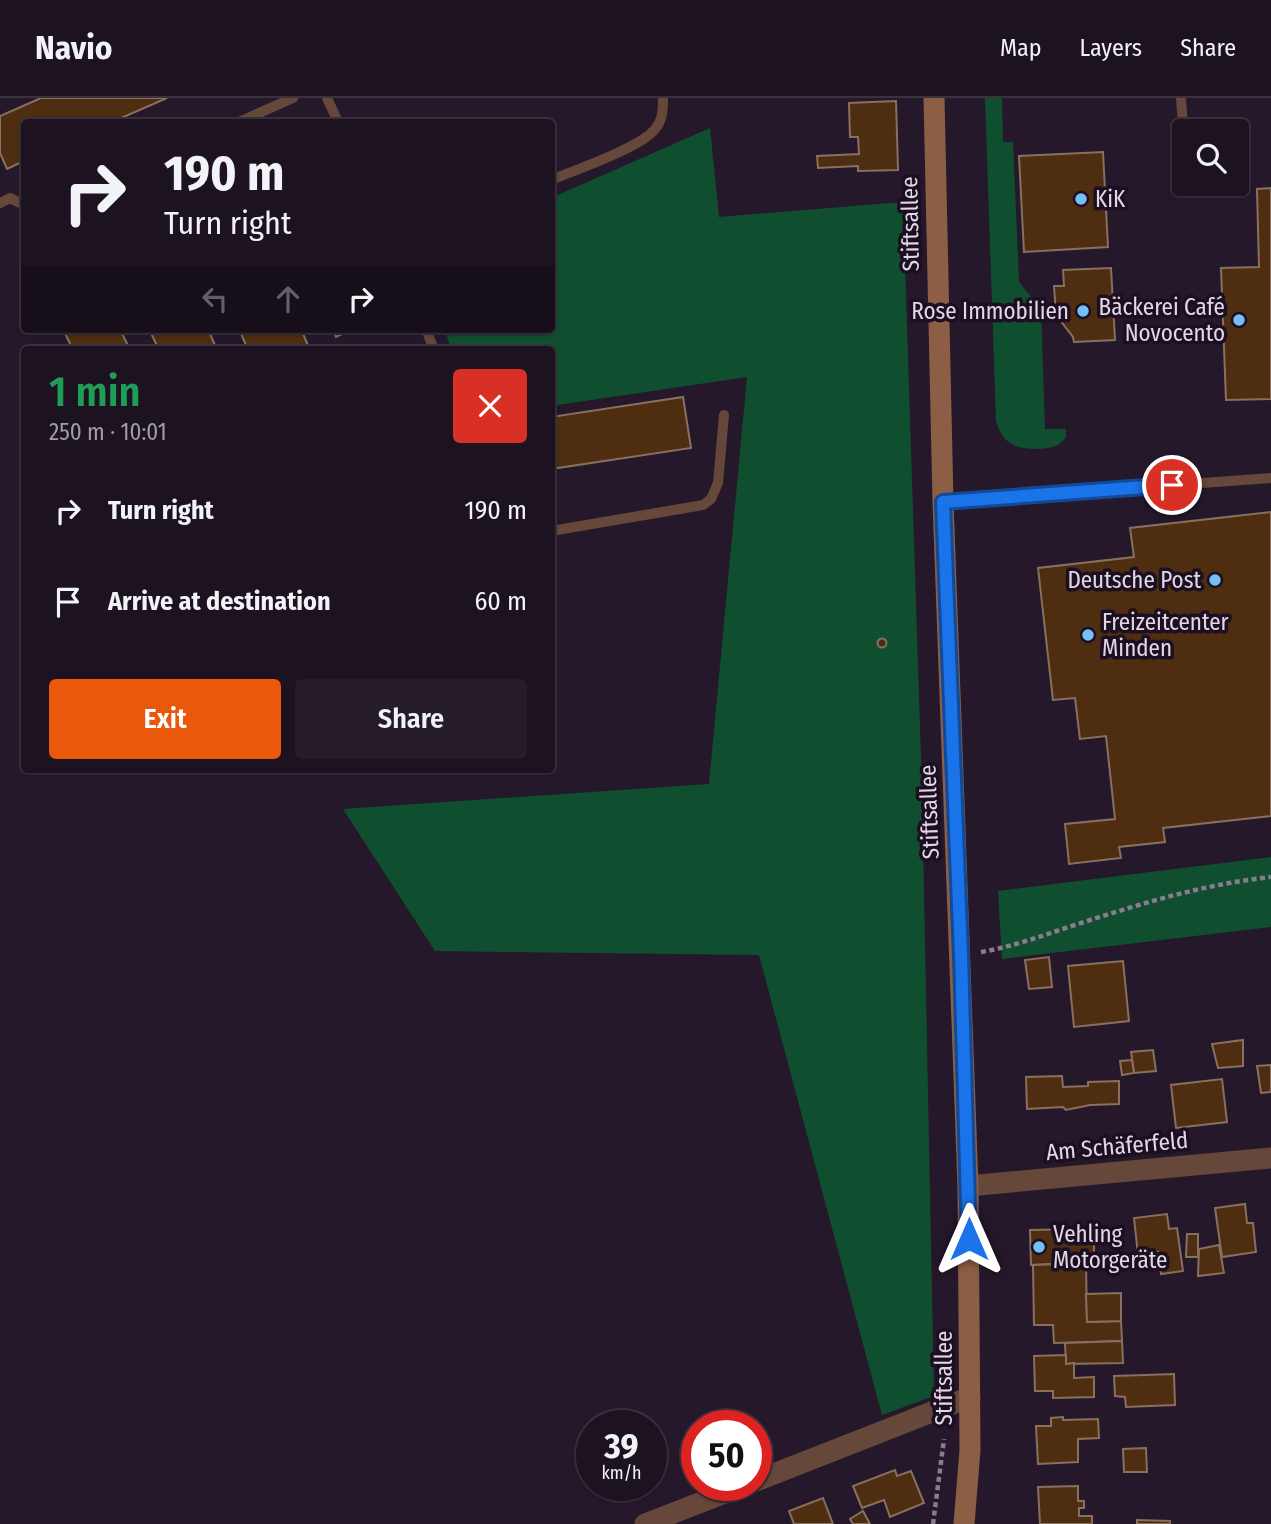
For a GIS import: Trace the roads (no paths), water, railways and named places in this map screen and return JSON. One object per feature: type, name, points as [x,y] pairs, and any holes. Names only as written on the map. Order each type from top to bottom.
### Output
[{"type":"main road","name":"Stiftsallee","points":[[934,98],[943,502],[968,1186],[970,1450],[964,1524]]},
{"type":"street","name":"Am Schäferfeld","points":[[968,1186],[1271,1158]]},
{"type":"street","points":[[772,1475],[970,1397]]},
{"type":"street","points":[[645,1524],[704,1501]]},
{"type":"lane","points":[[246,119],[293,98]]},
{"type":"lane","points":[[327,98],[337,119]]},
{"type":"lane","points":[[555,178],[646,139],[660,123],[663,98]]},
{"type":"lane","points":[[1181,98],[1182,119]]},
{"type":"lane","points":[[0,203],[10,198],[21,204]]},
{"type":"lane","points":[[555,530],[703,505],[711,499],[719,483],[724,415]]},
{"type":"lane","points":[[943,502],[1271,478]]},
{"type":"place","name":"KiK","points":[[1081,199]]},
{"type":"place","name":"Rose Immobilien","points":[[1083,311]]},
{"type":"place","name":"Bäckerei Café Novocento","points":[[1239,320]]},
{"type":"place","name":"Deutsche Post","points":[[1215,580]]},
{"type":"place","name":"Freizeitcenter Minden","points":[[1088,635]]},
{"type":"place","name":"Vehling Motorgeräte","points":[[1039,1247]]}]
